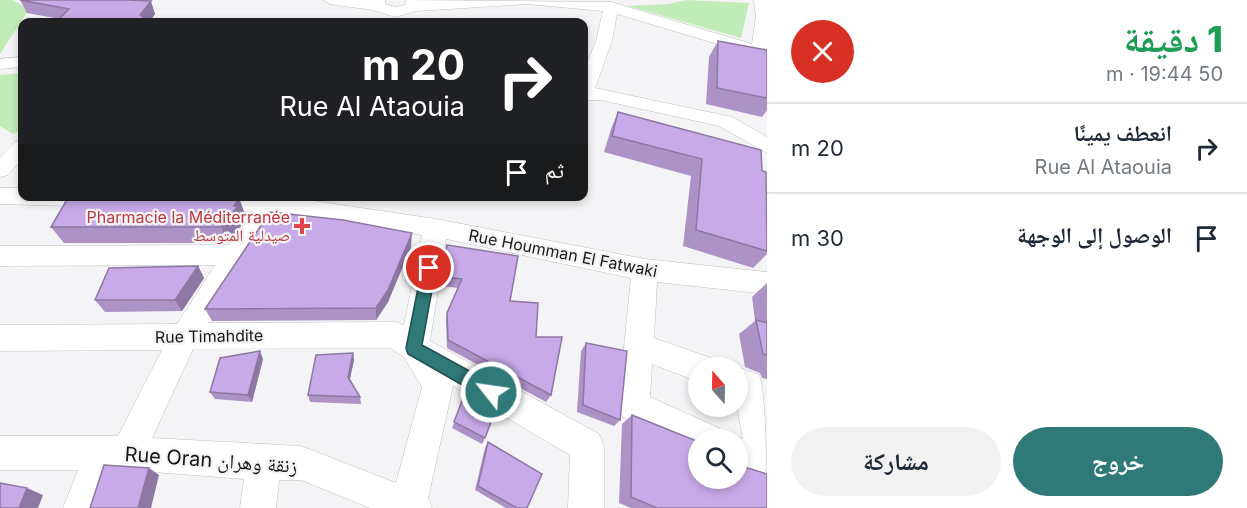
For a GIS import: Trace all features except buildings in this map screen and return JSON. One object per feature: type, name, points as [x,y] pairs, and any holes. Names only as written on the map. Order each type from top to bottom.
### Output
[{"type":"street","points":[[333,1],[378,9],[524,0]]},
{"type":"street","points":[[531,0],[611,7],[764,53],[766,18],[761,0]]},
{"type":"street","points":[[333,1],[348,8],[355,18]]},
{"type":"street","points":[[588,83],[604,41],[611,7]]},
{"type":"street","points":[[360,18],[378,9]]},
{"type":"street","points":[[0,64],[18,62]]},
{"type":"street","points":[[588,93],[601,94],[725,121],[767,146]]},
{"type":"street","points":[[0,170],[18,151]]},
{"type":"street","points":[[0,196],[18,197]]},
{"type":"street","name":"Rue Houmman El Fatwaki","points":[[178,202],[273,204],[436,228],[645,270],[767,283]]},
{"type":"street","points":[[81,508],[184,337],[236,255],[273,204]]},
{"type":"street","points":[[411,507],[438,385],[414,348],[436,228]]},
{"type":"street","points":[[0,256],[236,255]]},
{"type":"street","points":[[645,270],[634,406],[688,431]]},
{"type":"street","name":"Rue Timahdite","points":[[0,339],[395,335],[587,446],[586,508]]},
{"type":"street","points":[[640,345],[688,363]]},
{"type":"street","points":[[748,385],[765,466],[748,458]]},
{"type":"street","name":"Rue Oran زنقة وهران","points":[[0,453],[114,454],[263,463],[301,463],[411,507]]},
{"type":"street","points":[[258,508],[263,463]]},
{"type":"green space","points":[[0,0],[12,0],[29,9],[23,18],[18,18],[18,26],[0,54]]},
{"type":"green space","points":[[687,0],[749,3],[741,38],[628,6],[668,4]]},
{"type":"green space","points":[[18,73],[18,131],[13,134],[0,126],[0,75]]},
{"type":"place","name":"Pharmacie la Méditerranée صيدلية المتوسط","points":[[302,226]]},
{"type":"route","points":[[429,268],[414,348],[491,392]]}]
